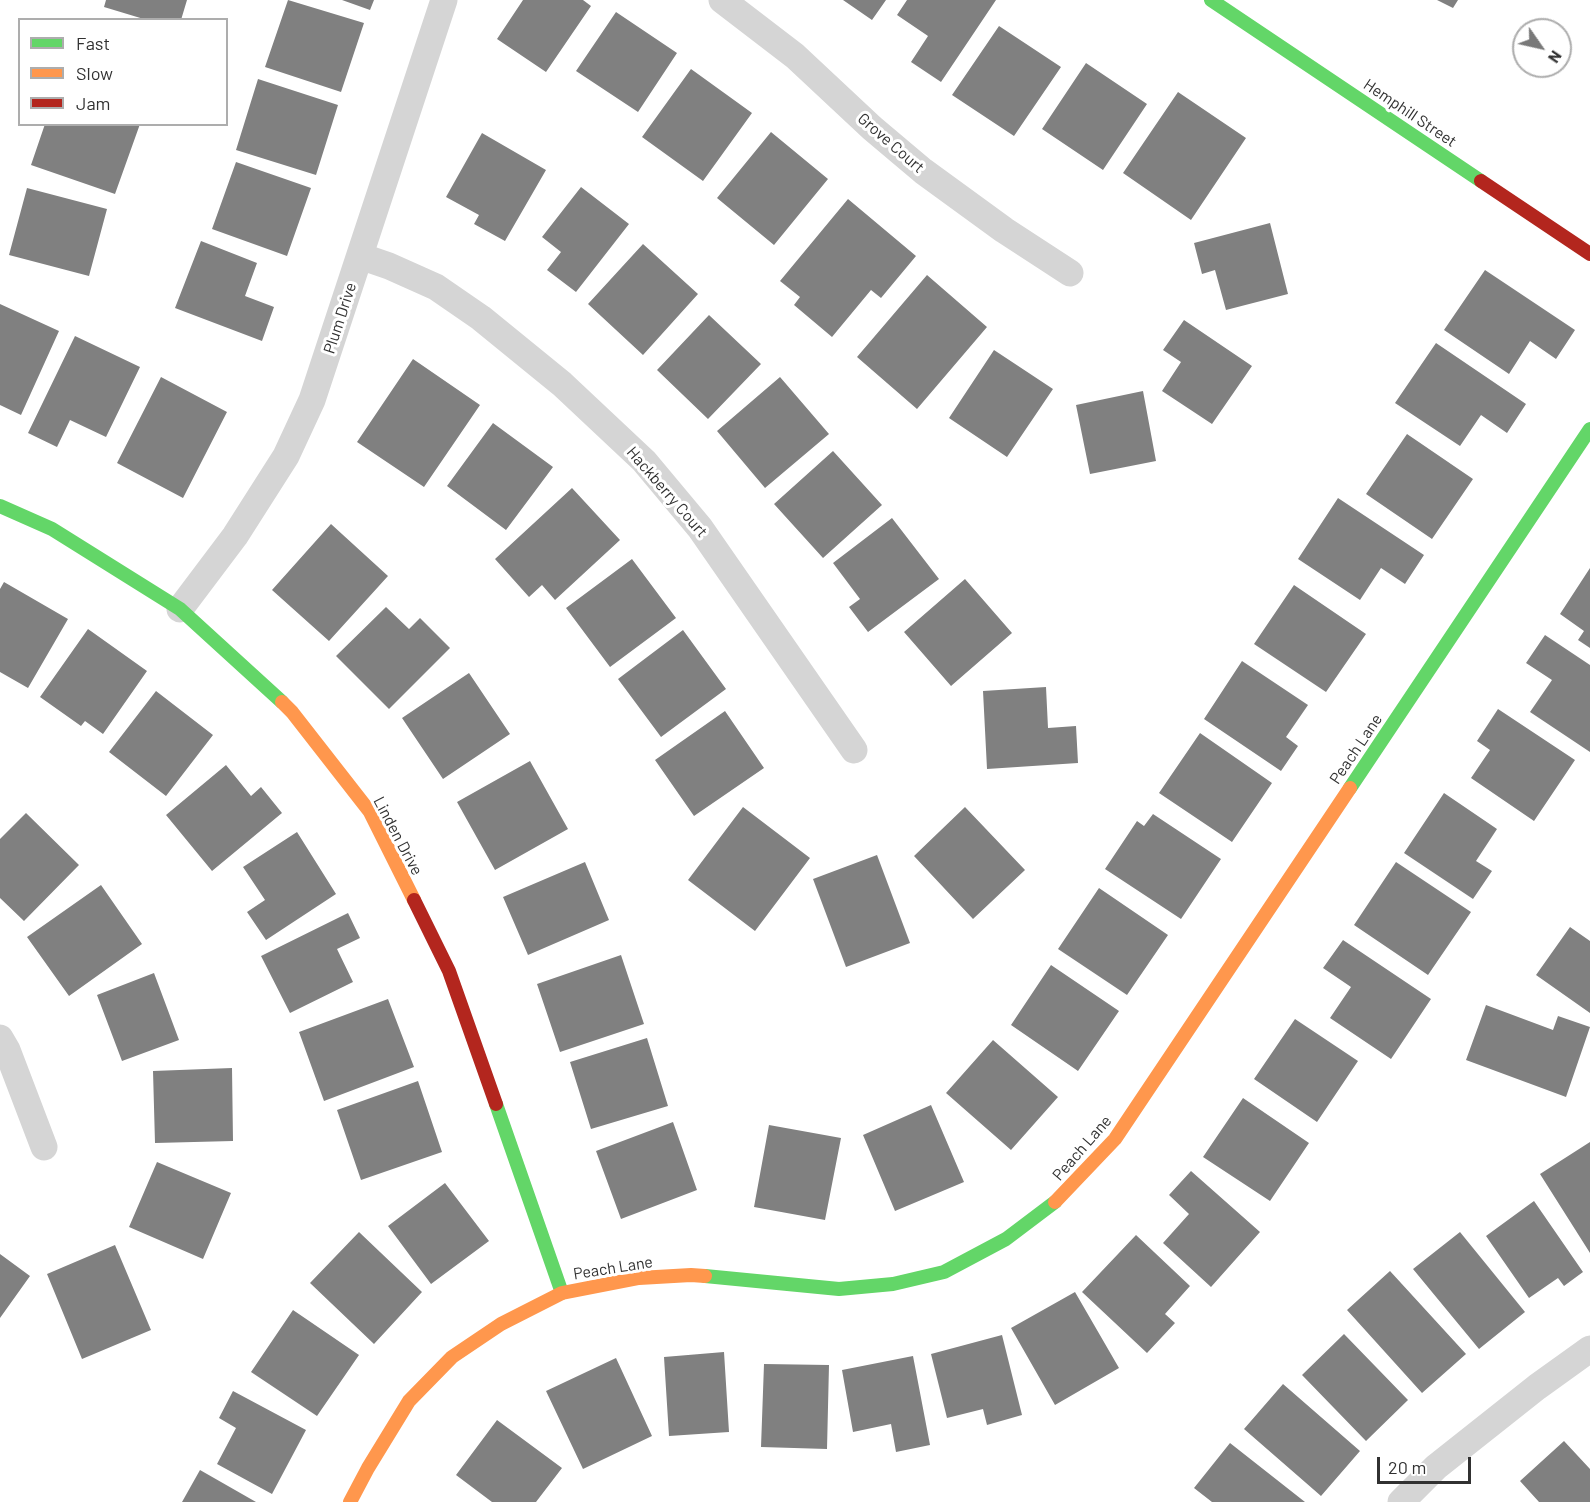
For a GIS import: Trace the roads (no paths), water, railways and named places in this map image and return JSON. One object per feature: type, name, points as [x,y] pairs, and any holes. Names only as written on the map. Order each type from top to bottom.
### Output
[{"type":"street","name":"Plum Drive","points":[[180,609],[235,536],[286,456],[312,400],[444,0]]},
{"type":"street","name":"Grove Court","points":[[722,0],[795,56],[872,128],[923,171],[1004,230],[1070,273]]},
{"type":"street","name":"Hemphill Street","points":[[1211,0],[1590,254]]},
{"type":"street","name":"Hackberry Court","points":[[360,256],[436,287],[481,318],[562,384],[644,461],[700,528],[854,750]]},
{"type":"street","name":"Peach Lane","points":[[350,1502],[409,1401],[452,1357],[501,1324],[562,1293],[639,1278],[691,1275],[839,1289],[893,1284],[944,1272],[1006,1239],[1062,1197],[1115,1139],[1590,429]]},
{"type":"street","name":"Linden Drive","points":[[0,506],[52,529],[180,609],[292,712],[370,812],[449,971],[562,1293]]},
{"type":"street","points":[[0,1038],[8,1050],[44,1147]]},
{"type":"street","points":[[1401,1502],[1436,1467],[1537,1387],[1590,1349]]}]
